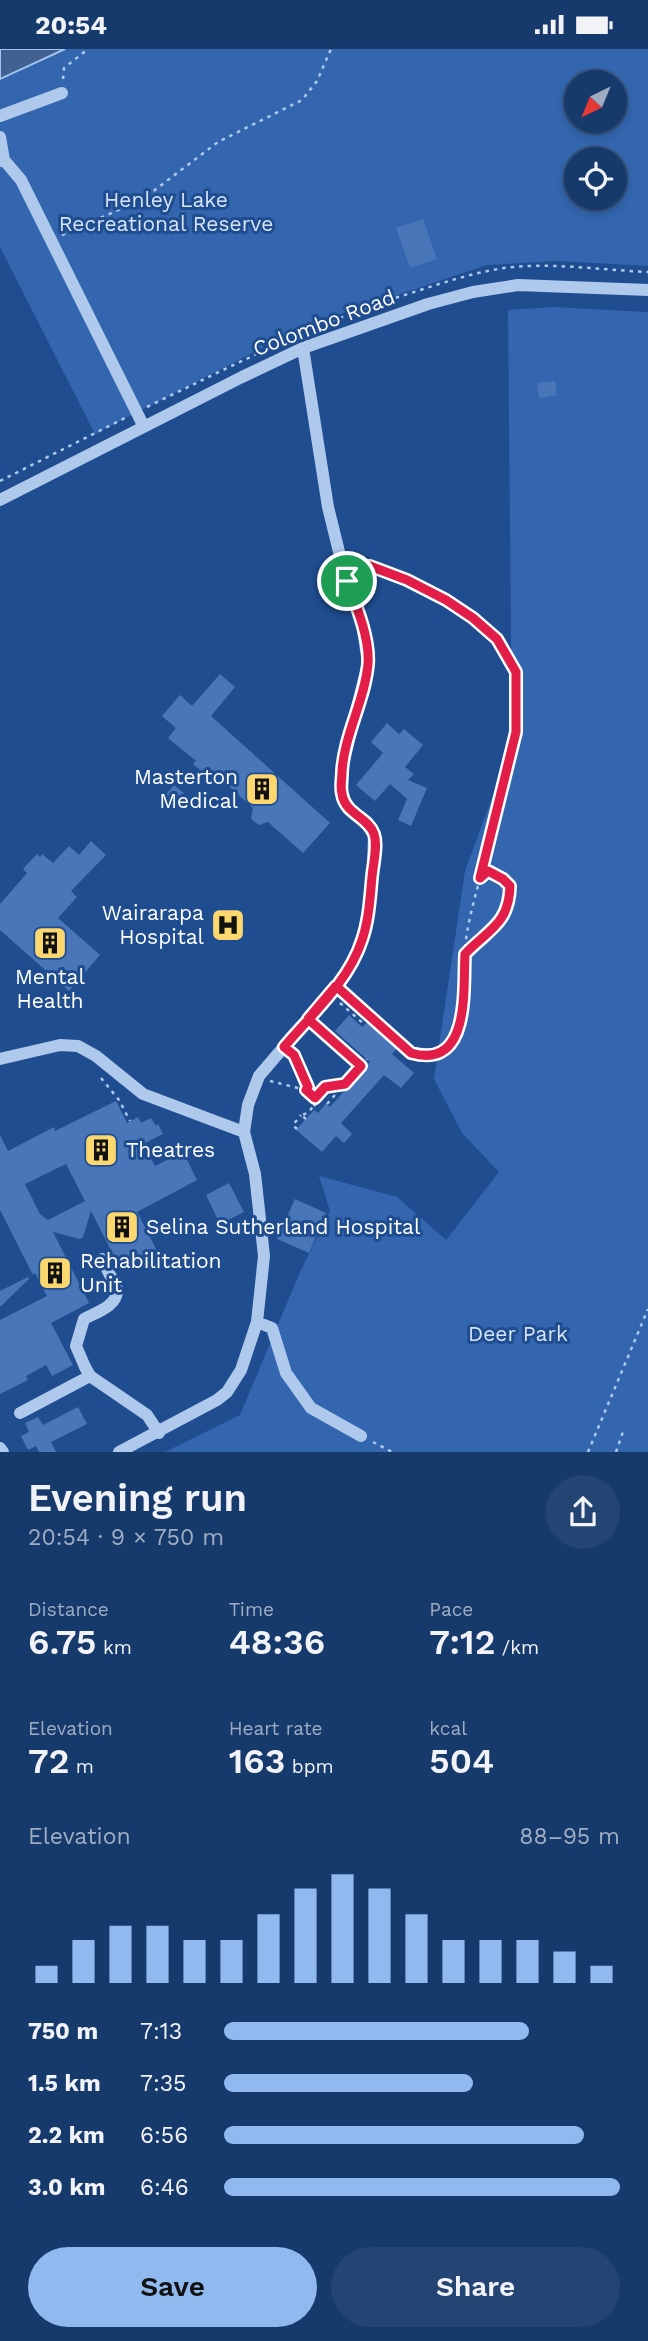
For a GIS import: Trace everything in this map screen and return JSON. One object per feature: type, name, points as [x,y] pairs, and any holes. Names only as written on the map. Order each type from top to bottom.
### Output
[{"type":"street","points":[[0,116],[61,93]]},
{"type":"street","points":[[0,137],[2,160],[22,180],[144,427]]},
{"type":"street","name":"Colombo Road","points":[[0,501],[303,348],[428,305],[517,285],[648,291]]},
{"type":"street","points":[[119,1452],[207,1406],[226,1392],[241,1370],[257,1322],[264,1256],[255,1174],[244,1132],[248,1105],[259,1076],[332,990],[355,958],[367,923],[374,835],[366,822],[348,809],[342,793],[343,764],[368,663],[362,623],[347,581],[328,507],[303,348]]},
{"type":"street","points":[[0,1059],[60,1045],[78,1046],[96,1056],[144,1094],[244,1132]]},
{"type":"street","points":[[102,1259],[118,1294],[111,1304],[84,1319],[76,1346],[90,1376],[147,1415],[159,1433]]},
{"type":"street","points":[[257,1322],[272,1328],[286,1373],[311,1408],[361,1436]]},
{"type":"street","points":[[20,1413],[90,1376]]},
{"type":"street","points":[[0,1448],[4,1452]]},
{"type":"path","points":[[61,93],[64,68],[88,49]]},
{"type":"path","points":[[52,239],[143,198],[218,142],[302,100],[317,81],[331,49]]},
{"type":"path","points":[[332,990],[411,1053],[431,1056],[448,1046],[457,1036],[462,1021],[465,954],[480,878],[516,732],[516,672],[497,639],[473,618],[446,600],[407,580],[370,566],[353,566],[347,581]]},
{"type":"path","points":[[465,954],[503,917],[509,905],[510,886],[503,879],[488,871],[480,878]]},
{"type":"path","points":[[332,990],[365,1025]]},
{"type":"path","points":[[308,1019],[361,1066]]},
{"type":"path","points":[[284,1047],[294,1055],[308,1087],[306,1090]]},
{"type":"path","points":[[259,1076],[306,1090],[326,1105],[367,1059]]},
{"type":"path","points":[[96,1072],[118,1098],[130,1121]]},
{"type":"path","points":[[298,1129],[293,1125],[301,1115],[308,1113],[325,1087],[345,1084]]},
{"type":"path","points":[[301,1115],[306,1119]]},
{"type":"path","points":[[588,1452],[648,1309]]},
{"type":"path","points":[[616,1452],[624,1429]]},
{"type":"path","points":[[361,1436],[391,1452]]},
{"type":"green space","name":"Henley Lake Recreational Reserve","points":[[0,49],[648,49],[648,266],[559,261],[487,265],[305,326],[95,434],[0,247]]},
{"type":"green space","name":"Deer Park","points":[[553,307],[648,312],[648,1452],[165,1452],[240,1415],[300,1272],[330,1211],[319,1176],[397,1197],[446,1240],[499,1172],[462,1133],[434,1079],[465,871],[512,744],[508,310]]},
{"type":"shaded area","points":[[0,49],[65,49],[0,79]]},
{"type":"building","points":[[423,219],[437,259],[410,268],[396,228]]},
{"type":"building","points":[[555,381],[557,395],[539,398],[537,383]]},
{"type":"building","name":"Masterton Medical","points":[[220,674],[235,687],[211,716],[330,823],[303,853],[268,822],[259,825],[251,819],[253,808],[211,770],[206,775],[193,764],[196,761],[168,738],[176,728],[162,716],[180,695],[192,706]]},
{"type":"building","points":[[387,723],[399,734],[404,729],[423,745],[405,767],[414,774],[408,780],[427,788],[411,826],[398,820],[407,799],[390,784],[375,801],[356,785],[383,753],[371,742]]},
{"type":"building","points":[[174,785],[187,796],[175,811],[162,799]]},
{"type":"building","points":[[91,841],[106,855],[71,891],[77,897],[58,918],[100,955],[69,991],[0,930],[0,904],[27,873],[23,869],[37,854],[40,857],[42,854],[53,863],[69,846],[79,855]]},
{"type":"building","points":[[349,1015],[362,1027],[368,1022],[397,1048],[392,1054],[414,1073],[401,1088],[384,1075],[341,1123],[352,1134],[344,1143],[336,1136],[322,1152],[296,1130],[314,1110],[318,1113],[326,1103],[330,1107],[370,1062],[335,1031]]},
{"type":"building","points":[[116,1101],[127,1123],[138,1117],[141,1123],[151,1118],[156,1126],[158,1124],[163,1134],[143,1144],[155,1166],[183,1152],[197,1180],[137,1212],[156,1249],[120,1268],[91,1211],[80,1239],[53,1232],[89,1303],[51,1323],[73,1365],[52,1376],[46,1365],[26,1376],[28,1380],[0,1394],[0,1320],[47,1296],[35,1273],[33,1275],[0,1210],[0,1135],[8,1151],[54,1127],[55,1131]],"holes":[[[66,1164],[85,1201],[48,1220],[40,1214],[25,1184]]]},
{"type":"building","points":[[229,1183],[244,1212],[220,1224],[206,1195]]},
{"type":"building","points":[[295,1199],[326,1213],[309,1253],[277,1239]]},
{"type":"building","points":[[28,1277],[29,1279],[0,1307],[0,1291]]},
{"type":"building","points":[[78,1407],[87,1424],[51,1442],[56,1452],[39,1452],[36,1446],[28,1450],[21,1436],[29,1432],[25,1423],[38,1417],[43,1425]]},
{"type":"place","name":"Masterton Medical","points":[[262,789]]},
{"type":"place","name":"Wairarapa Hospital","points":[[228,925]]},
{"type":"place","name":"Mental Health","points":[[50,943]]},
{"type":"place","name":"Theatres","points":[[101,1150]]},
{"type":"place","name":"Selina Sutherland Hospital","points":[[122,1227]]},
{"type":"place","name":"Rehabilitation Unit","points":[[55,1273]]},
{"type":"route","points":[[347,581],[353,566],[370,566],[407,580],[446,600],[473,618],[497,639],[516,672],[516,732],[480,878],[488,871],[503,879],[510,886],[509,905],[503,917],[465,954],[462,1021],[457,1036],[448,1046],[431,1056],[411,1053],[336,986],[329,994],[308,1019],[361,1066],[345,1084],[325,1087],[315,1098],[306,1090],[308,1087],[294,1055],[284,1047],[308,1019],[336,986],[342,979],[355,958],[367,923],[373,868],[374,835],[366,822],[348,809],[342,793],[343,764],[368,663],[362,623],[347,581]]}]
